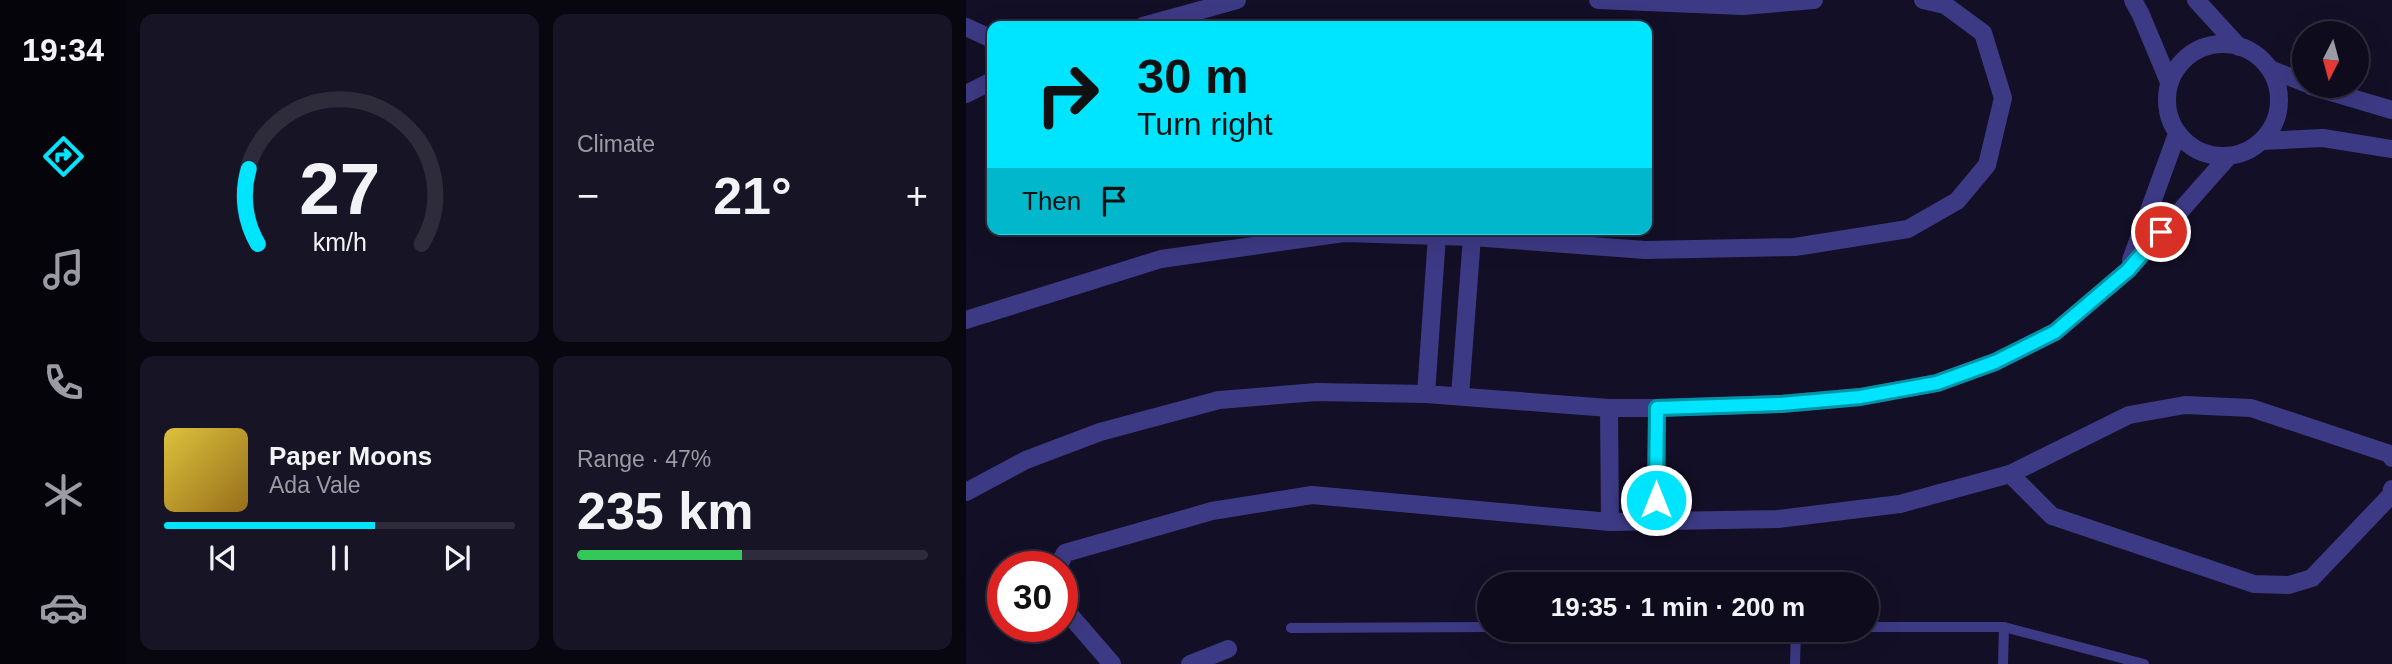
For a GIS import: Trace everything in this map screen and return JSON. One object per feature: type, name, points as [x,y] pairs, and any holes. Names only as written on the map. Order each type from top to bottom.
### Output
[{"type":"street","points":[[1161,21],[1237,0]]},
{"type":"street","points":[[1598,0],[1743,6],[1814,0]]},
{"type":"street","points":[[1406,235],[1472,237],[1645,250],[1795,247],[1908,229],[1956,201],[1987,165],[2003,97],[1983,33],[1945,5],[1923,0]]},
{"type":"street","points":[[2133,0],[2169,82]]},
{"type":"street","points":[[2196,0],[2239,47]]},
{"type":"street","points":[[966,27],[987,37]]},
{"type":"street","points":[[2211,45],[2239,47],[2257,55],[2270,69],[2279,93],[2276,119],[2262,141],[2246,152],[2228,157],[2200,152],[2177,134],[2166,109],[2169,82],[2185,58],[2202,49],[2211,45]]},
{"type":"street","points":[[2270,69],[2292,78]]},
{"type":"street","points":[[966,94],[987,84]]},
{"type":"street","points":[[2352,98],[2392,110]]},
{"type":"street","points":[[2128,270],[2177,134]]},
{"type":"street","points":[[2262,141],[2323,138],[2392,149]]},
{"type":"street","points":[[966,492],[1026,460],[1100,432],[1219,400],[1317,392],[1426,394],[1609,408],[1657,408],[1781,404],[1860,397],[1937,383],[1995,362],[2055,332],[2128,270],[2228,157]]},
{"type":"street","points":[[969,313],[1161,259],[1330,235]]},
{"type":"street","points":[[1426,394],[1437,236]]},
{"type":"street","points":[[1460,396],[1472,237]]},
{"type":"street","points":[[1072,551],[1212,511],[1312,495],[1610,522],[1656,523],[1778,519],[1900,504],[2010,474],[2129,415],[2185,405],[2251,408],[2390,454],[2392,458]]},
{"type":"street","points":[[1609,408],[1610,522]]},
{"type":"street","points":[[1656,523],[1657,408]]},
{"type":"street","points":[[2010,474],[2052,516],[2254,584],[2288,585],[2312,578],[2391,495],[2392,489]]},
{"type":"street","points":[[1078,625],[1112,664]]},
{"type":"street","points":[[1190,664],[1228,649]]},
{"type":"lane","points":[[1879,626],[2004,627],[2144,664]]},
{"type":"lane","points":[[1292,628],[1477,627]]},
{"type":"lane","points":[[2003,664],[2004,627]]},
{"type":"lane","points":[[1795,664],[1796,642]]},
{"type":"route","points":[[1656,500],[1657,408],[1781,404],[1860,397],[1937,383],[1995,362],[2055,332],[2128,270],[2161,232]]}]
